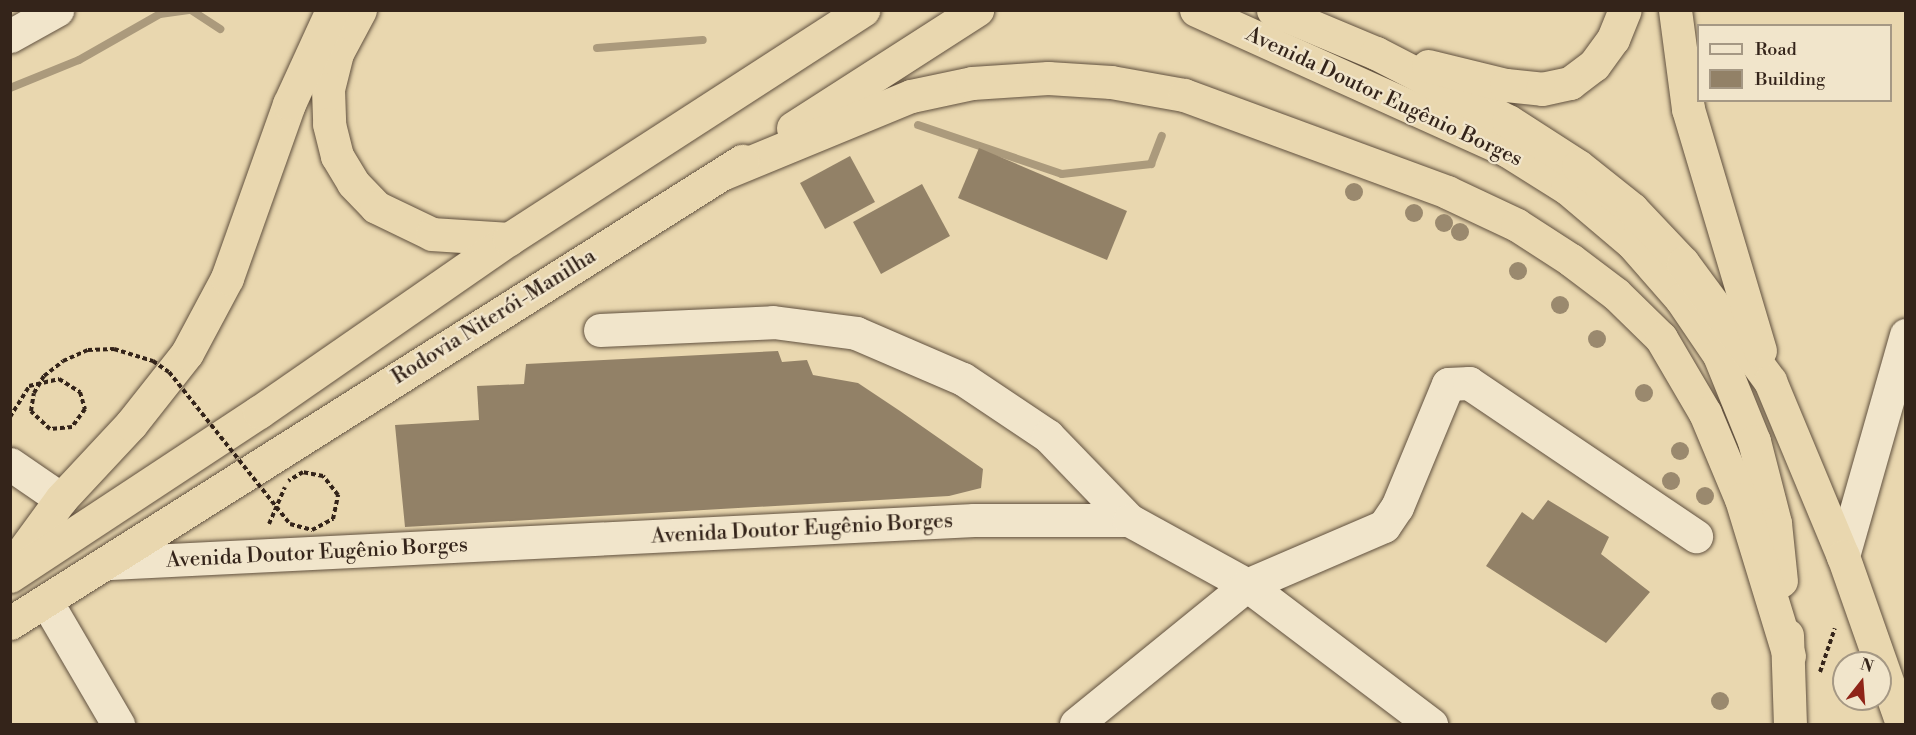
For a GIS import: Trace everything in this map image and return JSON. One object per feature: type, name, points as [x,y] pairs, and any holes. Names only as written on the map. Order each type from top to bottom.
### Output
[{"type":"highway","points":[[10,567],[61,499],[130,424],[187,353],[227,278],[289,104],[332,10]]},
{"type":"highway","points":[[360,10],[337,53],[328,88],[329,124],[337,156],[353,183],[375,207],[432,234],[509,239]]},
{"type":"highway","points":[[10,576],[259,412],[509,239],[862,10]]},
{"type":"highway","name":"Rodovia Niterói-Manilha","points":[[10,623],[110,563],[977,10]]},
{"type":"highway","name":"Avenida Doutor Eugênio Borges","points":[[1273,10],[1376,54],[1508,122],[1578,166],[1632,209],[1683,263],[1770,381],[1843,556],[1902,724]]},
{"type":"highway","points":[[1376,54],[1506,86],[1542,89],[1570,82],[1594,65],[1613,39],[1625,10]]},
{"type":"highway","points":[[1675,10],[1688,109],[1770,381]]},
{"type":"highway","name":"Avenida Doutor Eugênio Borges","points":[[1199,12],[1508,151],[1567,188],[1632,243],[1682,299],[1719,355],[1754,441],[1775,523],[1789,656],[1790,724]]},
{"type":"highway","points":[[724,173],[911,96],[972,83],[1048,78],[1111,82],[1185,95],[1447,192],[1517,225],[1571,260],[1616,294],[1661,338],[1706,413],[1741,499],[1789,656]]},
{"type":"street","points":[[10,36],[57,10]]},
{"type":"street","points":[[600,330],[773,322],[856,333],[963,379],[1048,436],[1129,520]]},
{"type":"street","points":[[1843,556],[1905,335]]},
{"type":"street","points":[[1076,724],[1247,585],[1384,526],[1396,507],[1442,391],[1459,381],[1469,383],[1696,536]]},
{"type":"street","points":[[10,464],[61,499]]},
{"type":"street","name":"Avenida Doutor Eugênio Borges","points":[[110,563],[974,520],[1129,520],[1247,585],[1431,724]]},
{"type":"street","points":[[46,601],[118,724]]},
{"type":"path","points":[[10,417],[29,386],[59,379],[80,392],[85,409],[72,427],[50,429],[31,411],[34,393],[44,376],[63,361],[88,350],[114,350],[153,361],[169,372],[290,524],[312,530],[333,519],[338,495],[323,476],[303,472],[288,481],[274,516],[228,556]]},
{"type":"path","points":[[1816,684],[1836,621]]},
{"type":"building","points":[[979,148],[1127,211],[1107,260],[958,198]]},
{"type":"building","points":[[850,156],[875,202],[825,229],[800,183]]},
{"type":"building","points":[[922,184],[950,236],[881,274],[853,222]]},
{"type":"building","points":[[778,351],[782,362],[807,360],[813,375],[858,383],[900,411],[983,469],[981,488],[949,496],[405,527],[395,425],[479,420],[477,386],[524,384],[526,364]]},
{"type":"building","points":[[1548,500],[1609,537],[1601,554],[1650,592],[1606,643],[1486,566],[1522,512],[1533,520]]},
{"type":"waterway","points":[[10,88],[79,60],[160,14],[189,10]]},
{"type":"waterway","points":[[191,10],[220,29]]},
{"type":"waterway","points":[[597,48],[703,40]]},
{"type":"waterway","points":[[918,125],[1062,174],[1151,164],[1162,136]]}]
